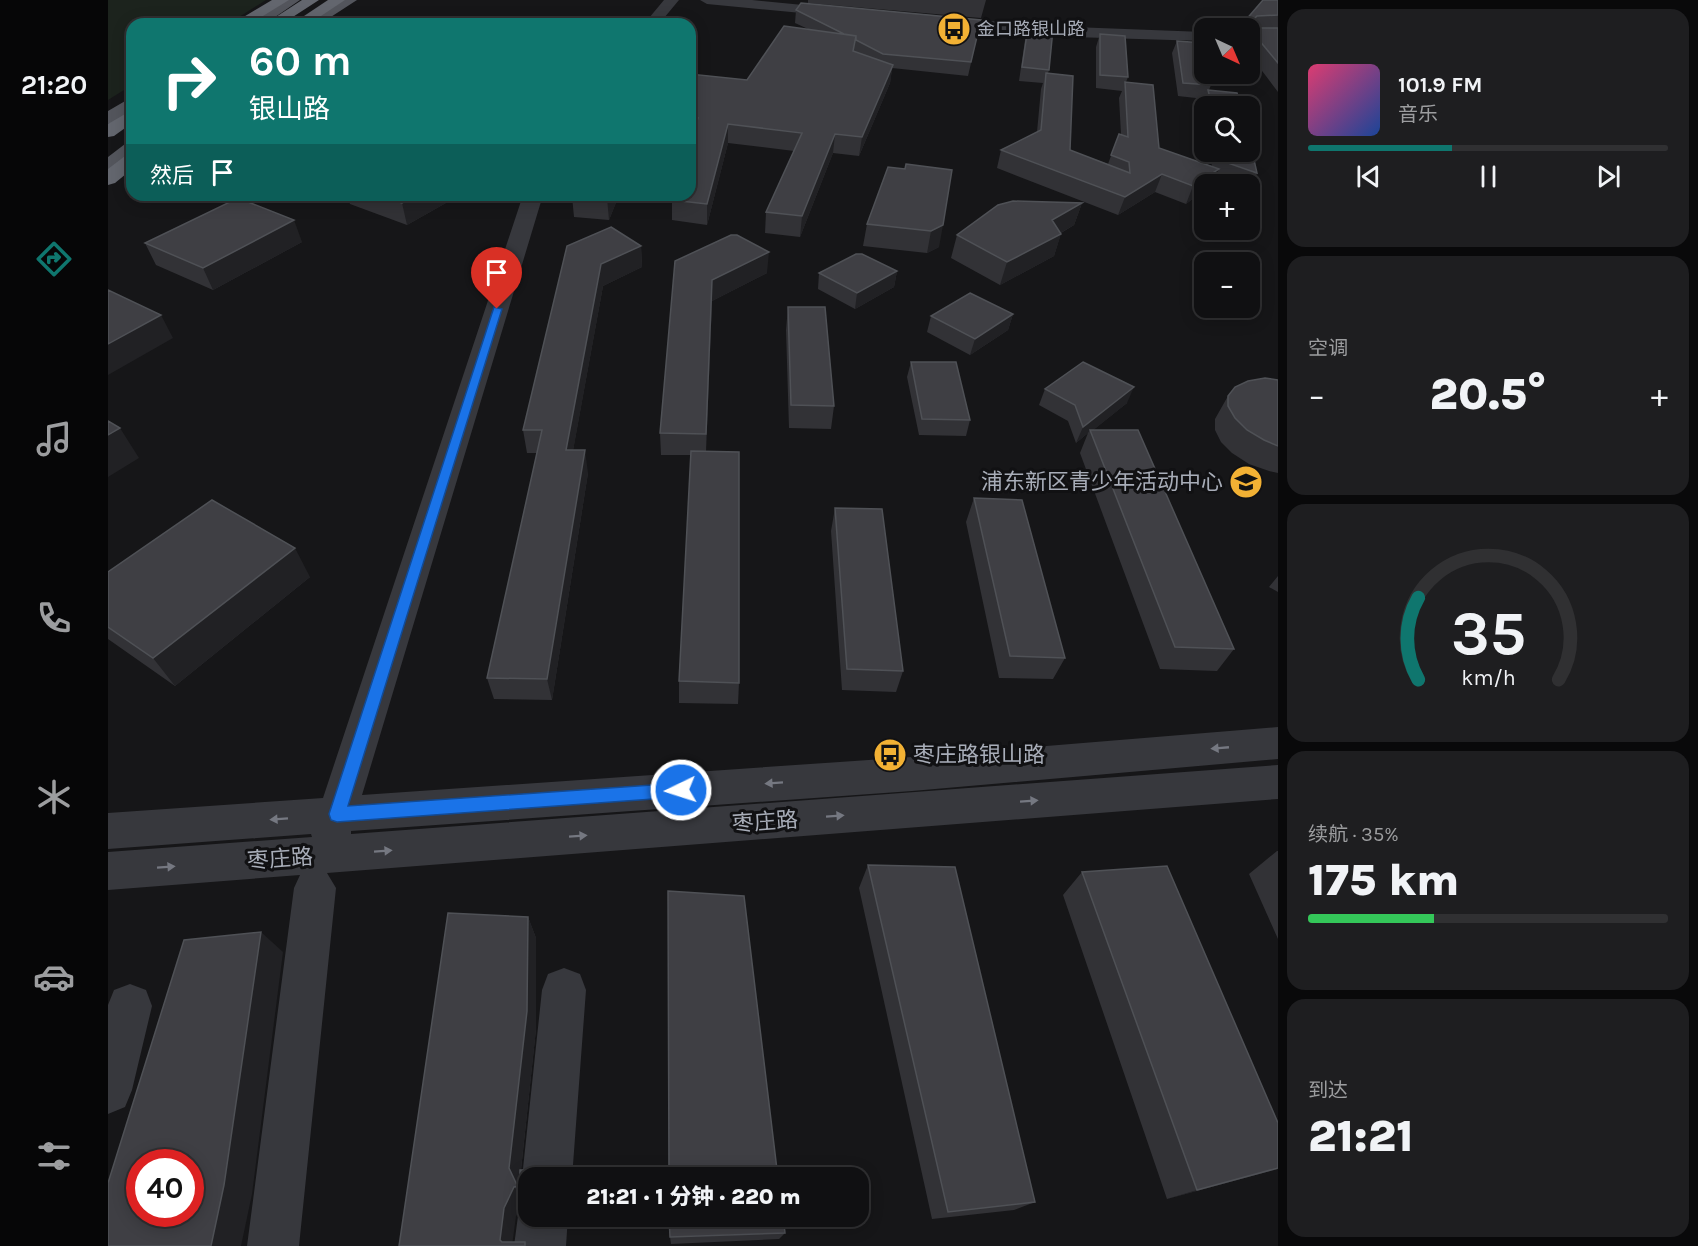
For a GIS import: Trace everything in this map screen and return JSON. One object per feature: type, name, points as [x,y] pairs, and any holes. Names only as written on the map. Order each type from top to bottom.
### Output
[{"type":"highway","points":[[250,18],[282,0]]},
{"type":"highway","points":[[282,18],[312,0]]},
{"type":"highway","points":[[308,18],[338,0]]},
{"type":"highway","points":[[108,109],[126,97]]},
{"type":"highway","points":[[108,132],[126,120]]},
{"type":"highway","points":[[108,155],[126,142]]},
{"type":"highway","points":[[108,179],[126,165]]},
{"type":"main road","points":[[264,18],[292,0]]},
{"type":"main road","points":[[304,18],[321,0]]},
{"type":"main road","points":[[320,18],[350,0]]},
{"type":"main road","points":[[108,119],[126,106]]},
{"type":"main road","points":[[108,166],[126,152]]},
{"type":"street","points":[[656,18],[672,0]]},
{"type":"street","points":[[707,0],[859,14]]},
{"type":"street","points":[[916,20],[1073,32],[1194,37]]},
{"type":"street","points":[[273,1246],[320,872],[531,201]]},
{"type":"street","name":"枣庄路","points":[[108,831],[912,774],[1278,743]]},
{"type":"street","name":"枣庄路","points":[[108,871],[320,872],[1278,782]]},
{"type":"street","points":[[548,1167],[564,990]]},
{"type":"street","points":[[108,1090],[130,1006]]},
{"type":"street","points":[[540,1246],[542,1227]]},
{"type":"shaded area","points":[[108,0],[266,0],[238,18],[126,18],[126,89],[108,100]]},
{"type":"building","points":[[1263,0],[1278,0],[1278,15],[1247,18]]},
{"type":"building","points":[[801,3],[981,20],[971,62],[883,54],[856,40],[856,36],[844,34],[796,10]]},
{"type":"building","points":[[784,26],[856,36],[853,51],[893,65],[862,137],[835,134],[802,216],[766,212],[802,133],[728,124],[707,204],[681,201],[696,201],[696,124],[698,118],[696,118],[696,75],[747,80]]},
{"type":"building","points":[[1028,27],[1053,29],[1049,70],[1022,67]]},
{"type":"building","points":[[1260,28],[1278,28],[1278,63],[1260,41]]},
{"type":"building","points":[[1100,34],[1125,36],[1128,77],[1100,75]]},
{"type":"building","points":[[1177,41],[1194,42],[1194,84],[1183,83]]},
{"type":"building","points":[[1046,73],[1073,76],[1070,150],[1130,173],[1129,162],[1111,155],[1119,134],[1128,137],[1125,82],[1153,85],[1159,148],[1219,169],[1211,174],[1194,174],[1193,186],[1162,174],[1125,197],[1001,150],[1041,130]]},
{"type":"building","points":[[1208,90],[1237,93],[1238,96],[1210,96]]},
{"type":"building","points":[[1225,162],[1255,162],[1257,173]]},
{"type":"building","points":[[906,164],[952,170],[943,225],[931,231],[867,224],[888,167],[905,169]]},
{"type":"building","points":[[232,201],[246,201],[294,220],[203,268],[145,243]]},
{"type":"building","points":[[1013,201],[1082,203],[1052,220],[1061,234],[1007,262],[957,235],[998,205]]},
{"type":"building","points":[[611,227],[641,246],[601,264],[566,450],[585,450],[547,679],[487,678],[542,430],[523,430],[567,246]]},
{"type":"building","points":[[731,235],[737,235],[769,252],[712,280],[706,434],[660,433],[675,261]]},
{"type":"building","points":[[856,254],[862,254],[897,271],[857,293],[819,273]]},
{"type":"building","points":[[108,290],[161,315],[108,344]]},
{"type":"building","points":[[970,293],[1013,314],[975,339],[931,316]]},
{"type":"building","points":[[788,307],[825,307],[834,406],[791,405]]},
{"type":"building","points":[[911,362],[956,362],[970,420],[922,419]]},
{"type":"building","points":[[1083,362],[1134,387],[1083,427],[1075,405],[1045,389]]},
{"type":"building","points":[[1265,378],[1278,380],[1278,446],[1247,430],[1235,418],[1228,406],[1228,396],[1235,387],[1248,381]]},
{"type":"building","points":[[108,421],[120,428],[108,435]]},
{"type":"building","points":[[1090,430],[1138,430],[1234,649],[1175,647]]},
{"type":"building","points":[[691,451],[739,452],[739,683],[679,681]]},
{"type":"building","points":[[974,498],[1022,500],[1065,658],[1010,656]]},
{"type":"building","points":[[212,500],[295,548],[153,658],[108,627],[108,572]]},
{"type":"building","points":[[835,508],[882,509],[903,671],[847,669]]},
{"type":"building","points":[[868,865],[955,867],[1035,1202],[948,1212]]},
{"type":"building","points":[[1167,866],[1278,1123],[1278,1168],[1197,1190],[1082,872]]},
{"type":"building","points":[[668,891],[744,896],[777,1167],[669,1167]]},
{"type":"building","points":[[448,913],[528,917],[527,1011],[509,1168],[518,1186],[514,1187],[504,1208],[500,1240],[502,1242],[525,1242],[525,1246],[399,1246]]},
{"type":"building","points":[[261,932],[224,1185],[211,1246],[108,1246],[108,1183],[184,940]]},
{"type":"building","points":[[670,1227],[784,1227],[785,1233],[670,1237]]},
{"type":"place","name":"金口路银山路","points":[[954,29]]},
{"type":"place","name":"浦东新区青少年活动中心","points":[[1246,482]]},
{"type":"place","name":"枣庄路银山路","points":[[890,755]]},
{"type":"route","points":[[497,309],[337,814],[681,790]]}]
